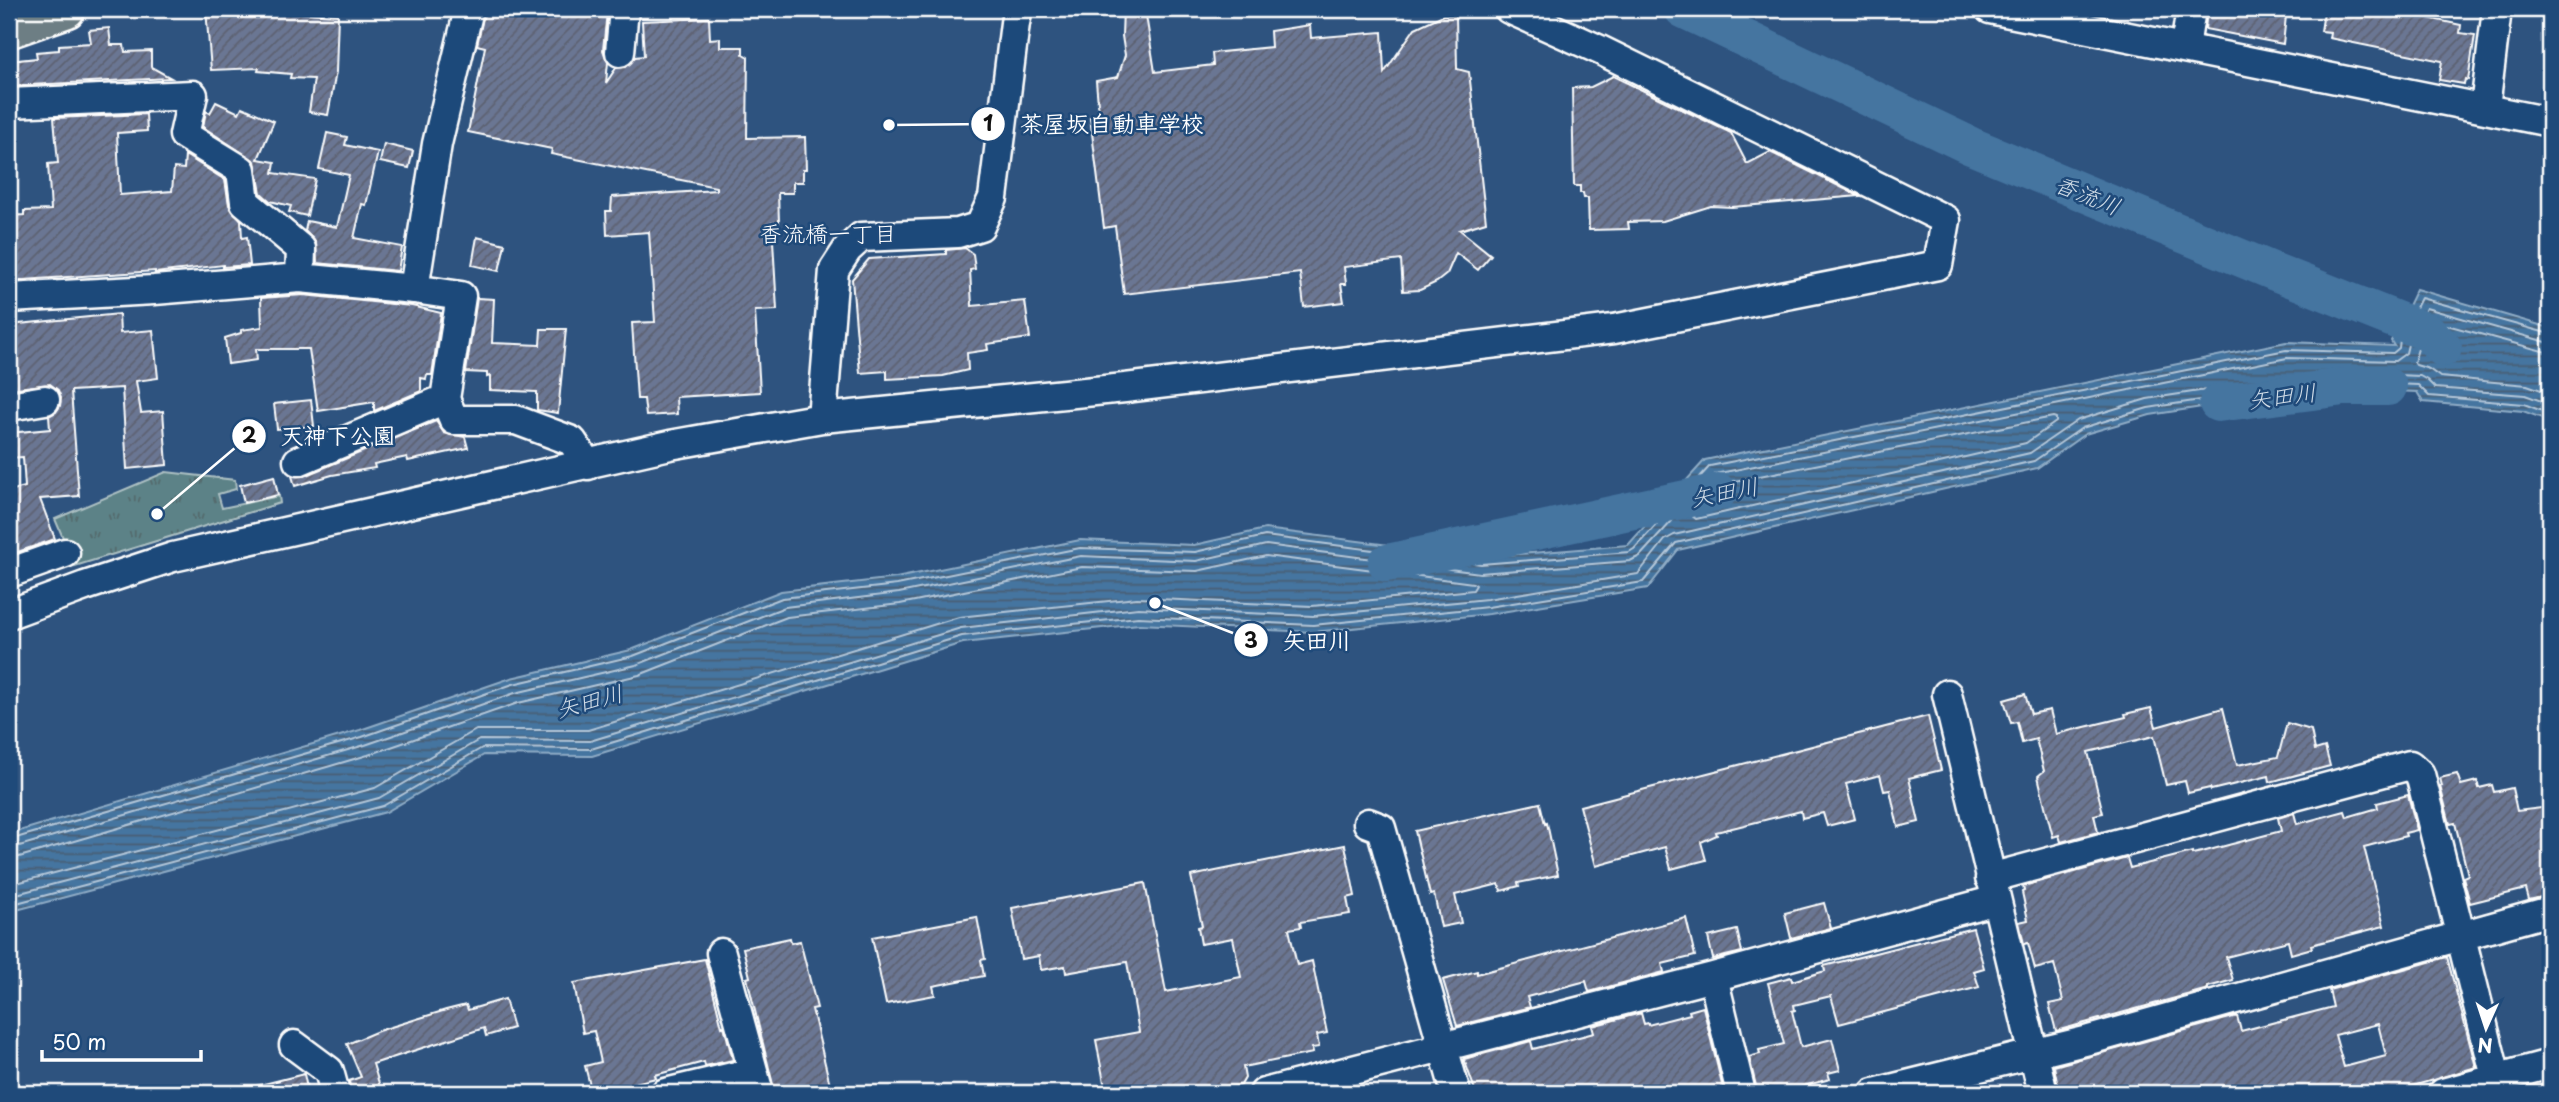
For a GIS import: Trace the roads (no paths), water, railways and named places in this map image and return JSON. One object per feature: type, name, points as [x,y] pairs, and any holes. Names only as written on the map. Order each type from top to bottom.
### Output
[{"type":"main road","points":[[9,29],[66,9]]},
{"type":"street","points":[[414,289],[438,145],[469,9]]},
{"type":"street","points":[[620,52],[624,9]]},
{"type":"street","points":[[822,418],[834,270],[847,250],[861,237],[958,233],[980,226],[993,198],[1018,9]]},
{"type":"street","points":[[9,614],[173,557],[670,445],[822,418],[1125,388],[1614,329],[1938,265],[1946,220],[1600,50],[1509,9]]},
{"type":"street","points":[[1990,9],[2550,122]]},
{"type":"street","points":[[2185,47],[2191,9]]},
{"type":"street","points":[[2484,107],[2497,9]]},
{"type":"street","points":[[9,103],[193,95],[184,135],[241,170],[245,202],[301,249],[300,278]]},
{"type":"street","points":[[9,298],[300,278],[461,296],[445,400],[454,420],[516,420],[572,441],[588,465]]},
{"type":"street","points":[[9,406],[45,400]]},
{"type":"street","points":[[298,461],[445,400]]},
{"type":"street","points":[[9,573],[65,553]]},
{"type":"street","points":[[1947,694],[2043,1093]]},
{"type":"street","points":[[1264,1093],[1713,977],[1993,889],[2410,765],[2420,774],[2499,1086]]},
{"type":"street","points":[[1368,823],[1381,828],[1456,1093]]},
{"type":"street","points":[[1874,1093],[2089,1040],[2550,911]]},
{"type":"street","points":[[665,1093],[756,1082],[722,953]]},
{"type":"street","points":[[1713,977],[1741,1093]]},
{"type":"street","points":[[294,1045],[329,1071],[335,1093]]},
{"type":"street","points":[[2443,1093],[2499,1086],[2550,1063]]},
{"type":"water","name":"矢田川","points":[[2416,289],[2550,328],[2550,421],[2523,411],[2423,402],[2417,392],[2326,388],[2150,415],[2085,434],[2037,468],[1678,550],[1648,588],[1489,614],[1313,632],[1139,624],[963,643],[592,756],[484,755],[386,812],[9,912],[9,834],[360,730],[511,678],[631,650],[781,591],[896,578],[1080,540],[1194,545],[1265,529],[1482,557],[1628,545],[1705,460],[2286,342],[2394,346],[2391,341]]},
{"type":"waterway","name":"香流川","points":[[1683,9],[1971,146],[2429,333],[2443,348]]},
{"type":"waterway","name":"矢田川","points":[[2218,403],[2344,387],[2388,387]]},
{"type":"waterway","name":"矢田川","points":[[1387,563],[1718,492]]},
{"type":"place","name":"茶屋坂自動車学校","points":[[889,125]]},
{"type":"place","name":"天神下公園","points":[[157,514]]},
{"type":"place","name":"矢田川","points":[[1155,603]]},
{"type":"district","name":"香流橋一丁目","points":[[828,232]]}]
